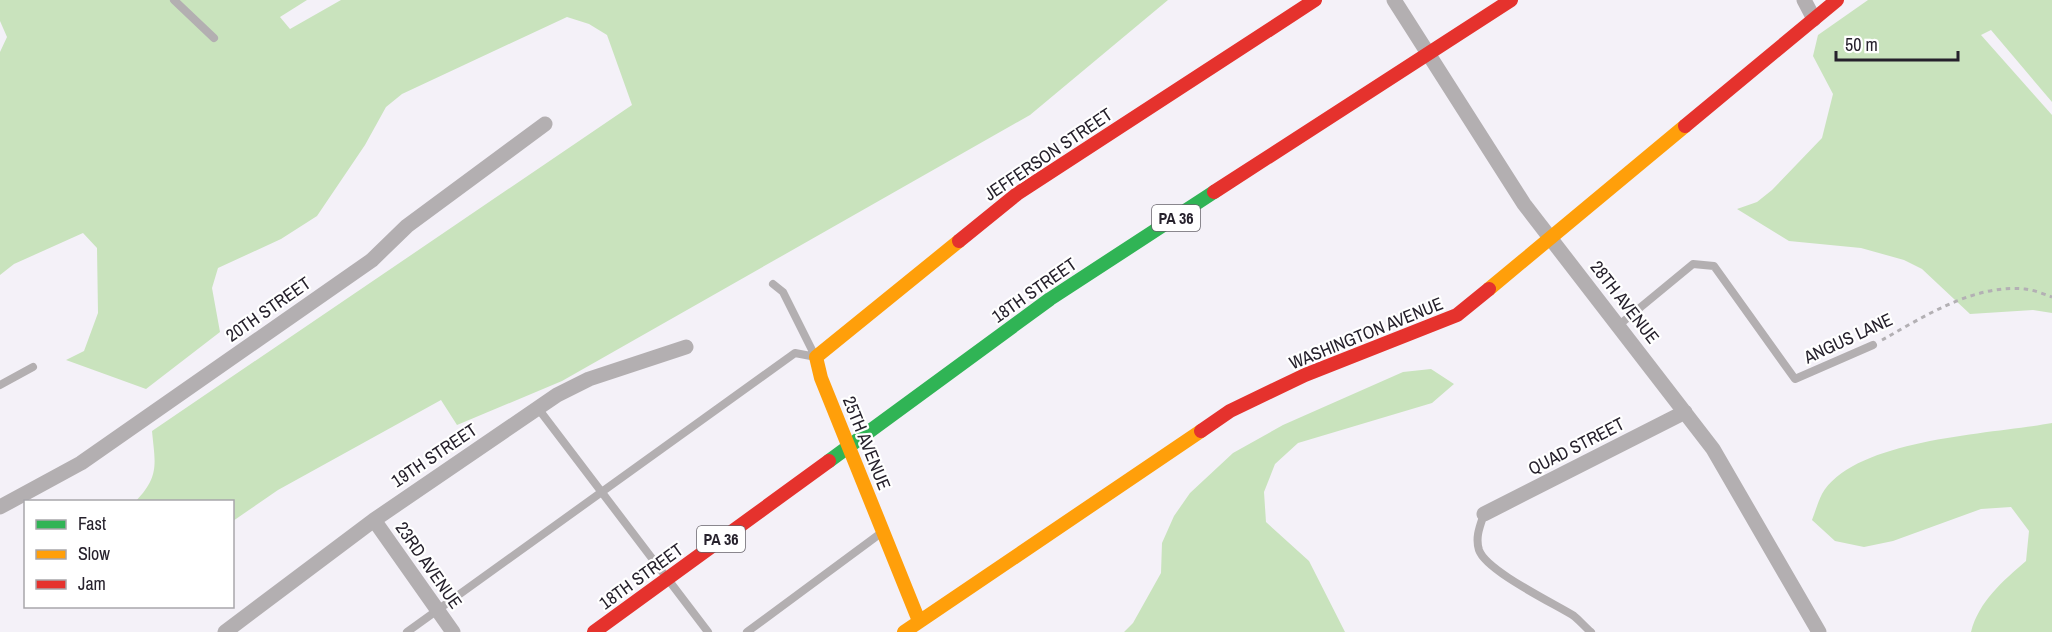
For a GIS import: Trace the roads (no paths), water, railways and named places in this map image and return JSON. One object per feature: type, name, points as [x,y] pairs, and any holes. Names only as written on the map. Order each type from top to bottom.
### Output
[{"type":"street","name":"JEFFERSON STREET","points":[[816,357],[1017,194],[1315,0]]},
{"type":"street","name":"28TH AVENUE","points":[[1394,0],[1524,204],[1685,412],[1736,486],[1819,632]]},
{"type":"street","name":"18TH STREET","points":[[594,632],[1050,299],[1511,0]]},
{"type":"street","points":[[1804,0],[1814,19]]},
{"type":"street","name":"WASHINGTON AVENUE","points":[[904,632],[1230,411],[1305,375],[1457,315],[1838,0]]},
{"type":"street","name":"20TH STREET","points":[[0,507],[81,463],[372,260],[408,226],[545,124]]},
{"type":"street","name":"19TH STREET","points":[[225,632],[374,520],[537,407],[589,380],[686,347]]},
{"type":"street","name":"25TH AVENUE","points":[[816,357],[821,378],[919,621]]},
{"type":"street","name":"QUAD STREET","points":[[1484,514],[1685,412]]},
{"type":"street","name":"23RD AVENUE","points":[[374,520],[453,632]]},
{"type":"lane","points":[[174,0],[214,38]]},
{"type":"lane","name":"ANGUS LANE","points":[[1619,325],[1693,264],[1713,266],[1795,379],[1873,345]]},
{"type":"lane","name":"25TH AVENUE","points":[[773,284],[783,292],[816,357]]},
{"type":"lane","points":[[407,632],[795,353],[816,357]]},
{"type":"lane","points":[[0,385],[33,367]]},
{"type":"lane","points":[[537,407],[708,632]]},
{"type":"lane","points":[[1484,514],[1478,531],[1479,551],[1492,565],[1547,603],[1574,617],[1591,632]]},
{"type":"lane","points":[[747,632],[884,531]]}]
